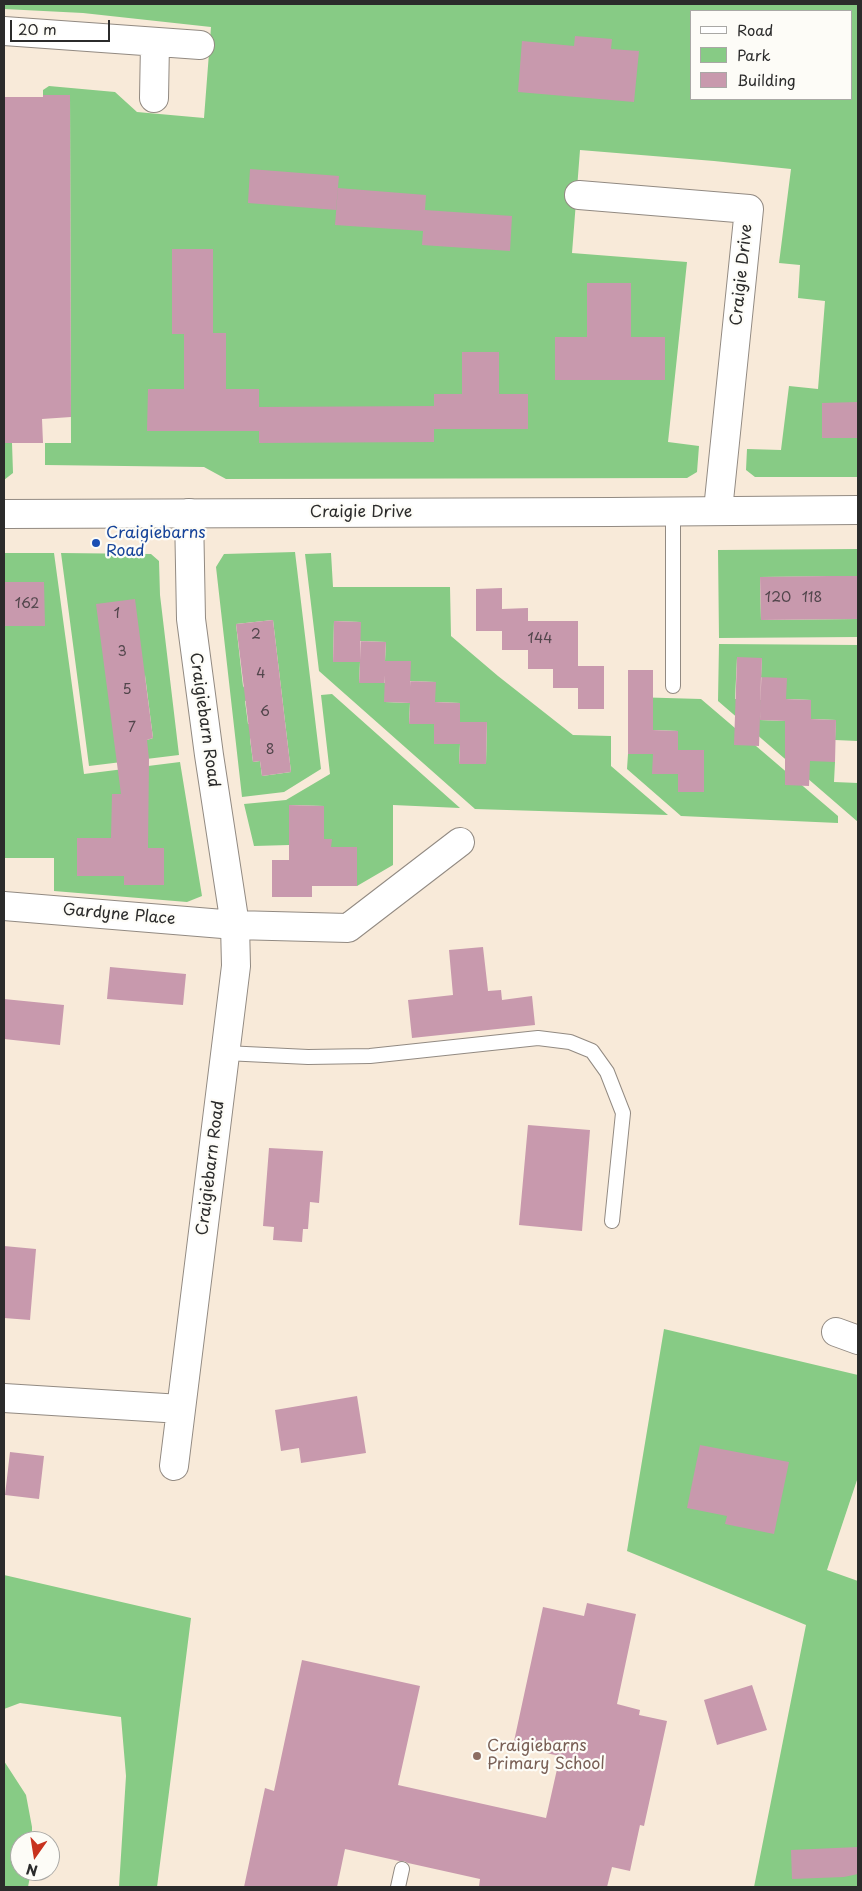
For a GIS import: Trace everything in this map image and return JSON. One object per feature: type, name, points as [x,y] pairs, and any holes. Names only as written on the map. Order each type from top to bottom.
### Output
[{"type":"street","points":[[4,31],[200,45]]},
{"type":"street","points":[[154,98],[155,43]]},
{"type":"street","name":"Craigie Drive","points":[[579,195],[749,209],[718,510]]},
{"type":"street","name":"Craigie Drive","points":[[4,514],[858,510]]},
{"type":"street","name":"Craigiebarn Road","points":[[174,1466],[236,966],[235,925],[208,755],[191,619],[189,513]]},
{"type":"street","points":[[235,925],[348,928],[460,842]]},
{"type":"street","name":"Gardyne Place","points":[[4,906],[235,925]]},
{"type":"street","points":[[4,1398],[181,1409]]},
{"type":"lane","points":[[673,511],[673,686]]},
{"type":"lane","points":[[225,1053],[308,1057],[370,1056],[538,1038],[570,1042],[592,1051],[607,1072],[623,1113],[612,1221]]},
{"type":"lane","points":[[398,1887],[402,1869]]},
{"type":"green space","points":[[4,4],[858,4],[858,477],[755,477],[746,470],[747,449],[781,450],[789,386],[818,389],[825,301],[798,298],[800,265],[779,263],[791,169],[580,150],[572,253],[687,262],[668,442],[699,446],[697,472],[687,478],[226,479],[204,467],[45,465],[45,443],[71,443],[70,95],[43,95],[43,90],[49,86],[115,92],[137,112],[204,118],[211,27],[83,13],[4,9]]},
{"type":"green space","points":[[4,443],[12,443],[13,473],[4,480]]},
{"type":"green space","points":[[858,549],[858,576],[760,577],[761,620],[858,619],[858,637],[719,638],[718,550]]},
{"type":"green space","points":[[295,552],[321,769],[284,792],[242,797],[216,567],[224,554]],"holes":[[[273,620],[291,772],[262,776],[260,761],[253,762],[250,739],[255,723],[248,724],[245,701],[252,699],[243,686],[236,624]]]},
{"type":"green space","points":[[4,553],[54,553],[84,774],[180,762],[202,896],[187,902],[54,891],[54,858],[4,858]]},
{"type":"green space","points":[[61,553],[151,554],[159,561],[160,595],[179,755],[89,766]],"holes":[[[145,675],[153,738],[147,740]]]},
{"type":"green space","points":[[331,553],[333,587],[450,587],[451,636],[573,735],[611,736],[611,766],[668,815],[475,809],[319,671],[305,554]],"holes":[[[334,621],[360,622],[360,641],[386,642],[385,661],[410,661],[410,681],[435,682],[435,702],[460,703],[460,722],[487,722],[486,764],[459,764],[460,744],[434,743],[434,724],[409,723],[410,703],[385,702],[385,683],[359,683],[360,662],[333,662]]]},
{"type":"green space","points":[[719,644],[858,645],[858,741],[835,740],[836,720],[811,719],[811,700],[786,699],[761,677],[762,658],[737,658],[735,699],[761,700],[760,720],[785,721],[835,762],[834,782],[858,783],[858,822],[718,701]]},
{"type":"green space","points":[[332,694],[460,808],[393,805],[393,865],[357,886],[357,847],[331,847],[331,839],[324,839],[324,806],[289,805],[289,845],[254,846],[244,804],[286,800],[330,774],[321,695]]},
{"type":"green space","points":[[632,697],[701,699],[838,816],[838,823],[681,816],[627,769],[628,754],[653,754],[653,774],[678,774],[678,792],[704,792],[704,750],[678,750],[678,731],[653,730],[653,712],[628,711]]},
{"type":"green space","points":[[664,1329],[858,1375],[858,1477],[827,1570],[858,1581],[858,1887],[754,1887],[806,1625],[627,1551]]},
{"type":"green space","points":[[4,1575],[191,1618],[157,1887],[119,1887],[126,1776],[121,1717],[20,1703],[4,1709]]},
{"type":"green space","points":[[4,1761],[26,1795],[32,1831],[10,1831],[10,1881],[29,1881],[28,1887],[4,1887]]},
{"type":"building","points":[[575,36],[612,39],[611,49],[639,51],[634,102],[518,92],[522,41],[574,46]]},
{"type":"building","points":[[43,95],[70,95],[71,417],[42,419],[43,443],[4,443],[4,97],[43,97]]},
{"type":"building","points":[[250,169],[339,176],[336,210],[248,203]]},
{"type":"building","points":[[338,188],[426,195],[425,210],[512,216],[510,251],[422,245],[423,231],[335,225]]},
{"type":"building","points":[[172,249],[213,249],[213,333],[226,333],[226,389],[259,389],[259,407],[434,406],[434,394],[462,394],[462,352],[499,352],[499,394],[528,394],[528,429],[434,429],[434,442],[259,443],[259,431],[147,431],[148,389],[184,389],[184,334],[172,334]]},
{"type":"building","points":[[587,283],[631,283],[631,337],[665,337],[665,380],[555,380],[555,337],[587,337]]},
{"type":"building","points":[[858,402],[858,438],[822,438],[822,403]]},
{"type":"building","points":[[858,576],[858,619],[761,620],[760,577]]},
{"type":"building","points":[[4,582],[44,582],[45,626],[4,626]]},
{"type":"building","points":[[502,588],[502,609],[528,608],[528,621],[578,621],[578,666],[604,666],[604,709],[578,709],[578,688],[553,688],[553,669],[528,669],[528,650],[502,650],[502,631],[476,631],[476,589]]},
{"type":"building","points":[[135,599],[153,738],[147,740],[149,759],[148,848],[164,848],[164,885],[124,885],[124,876],[77,876],[77,838],[111,838],[112,794],[121,794],[96,604]]},
{"type":"building","points":[[273,620],[291,772],[262,776],[260,761],[253,762],[236,624]]},
{"type":"building","points":[[334,621],[361,622],[360,641],[386,642],[385,661],[411,661],[410,681],[436,682],[435,702],[460,703],[460,722],[487,722],[486,764],[459,764],[460,744],[434,744],[434,724],[409,724],[410,703],[384,702],[385,683],[359,683],[360,662],[333,662]]},
{"type":"building","points":[[737,657],[762,658],[759,746],[734,745]]},
{"type":"building","points":[[628,670],[653,670],[653,730],[678,731],[678,750],[704,750],[704,792],[678,792],[678,774],[652,774],[653,754],[628,754]]},
{"type":"building","points":[[761,677],[787,678],[786,699],[811,700],[811,719],[836,720],[835,762],[810,761],[809,786],[785,785],[785,721],[760,720]]},
{"type":"building","points":[[289,805],[324,806],[324,839],[332,839],[331,847],[357,847],[357,886],[312,886],[312,897],[272,897],[272,860],[289,860]]},
{"type":"building","points":[[483,947],[488,991],[501,990],[502,1000],[532,996],[535,1025],[412,1038],[408,1000],[453,995],[449,950]]},
{"type":"building","points":[[110,967],[186,974],[183,1005],[107,999]]},
{"type":"building","points":[[4,999],[64,1005],[60,1045],[4,1039]]},
{"type":"building","points":[[528,1125],[590,1130],[582,1231],[519,1225]]},
{"type":"building","points":[[269,1148],[323,1151],[319,1203],[310,1202],[308,1229],[303,1229],[302,1242],[273,1240],[274,1227],[263,1226]]},
{"type":"building","points":[[4,1246],[36,1249],[30,1320],[4,1318]]},
{"type":"building","points":[[357,1396],[366,1453],[301,1463],[299,1448],[281,1451],[275,1410]]},
{"type":"building","points":[[700,1445],[789,1462],[774,1534],[725,1524],[727,1516],[687,1508]]},
{"type":"building","points":[[10,1452],[44,1456],[39,1499],[5,1495]]},
{"type":"building","points":[[587,1603],[636,1614],[617,1704],[640,1710],[639,1715],[667,1721],[644,1826],[640,1825],[630,1871],[612,1867],[607,1887],[479,1887],[480,1879],[345,1849],[337,1887],[244,1887],[265,1788],[274,1791],[302,1660],[420,1686],[398,1785],[546,1818],[560,1756],[513,1746],[543,1607],[584,1616]]},
{"type":"building","points":[[752,1685],[767,1730],[717,1745],[704,1700]]},
{"type":"building","points":[[858,1847],[858,1874],[844,1877],[792,1879],[791,1850]]},
{"type":"place","name":"Craigiebarns Road","points":[[96,543]]},
{"type":"place","name":"Craigiebarns Primary School","points":[[477,1756]]}]
